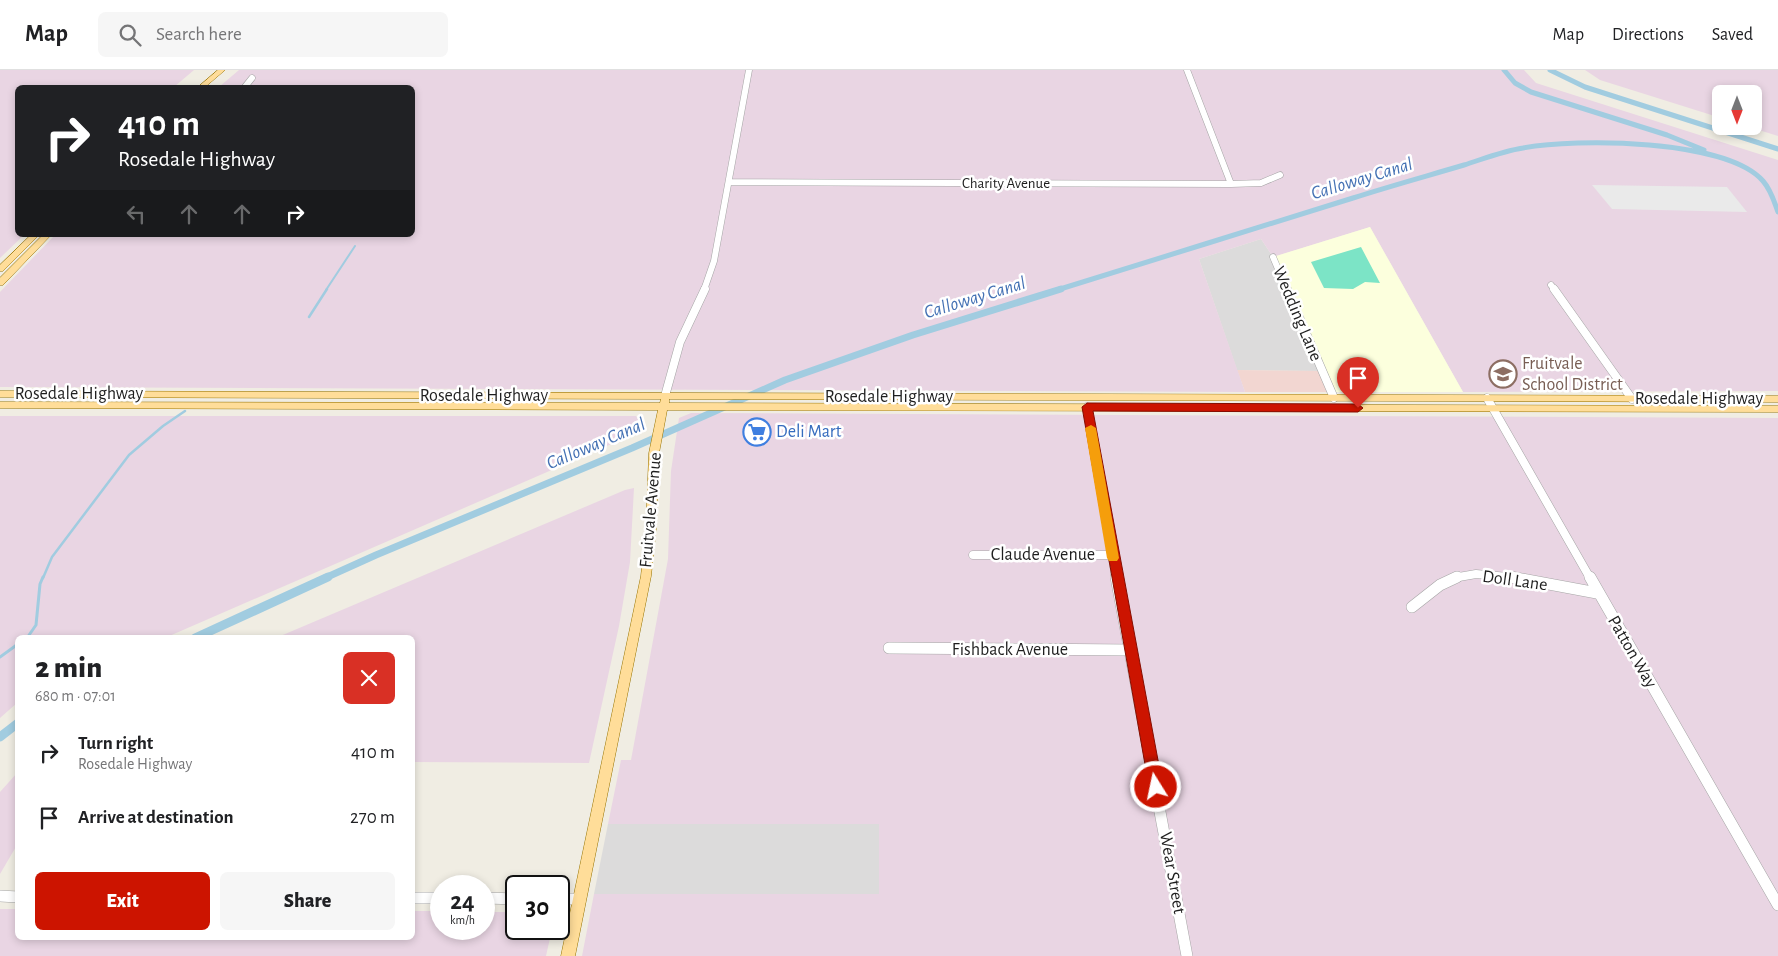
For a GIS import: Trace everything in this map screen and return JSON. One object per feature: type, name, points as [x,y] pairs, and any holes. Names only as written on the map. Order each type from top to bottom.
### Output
[{"type":"main road","points":[[204,85],[222,70]]},
{"type":"main road","points":[[212,85],[230,70]]},
{"type":"main road","points":[[0,269],[33,237]]},
{"type":"main road","points":[[35,247],[28,248],[38,237]]},
{"type":"main road","points":[[0,283],[45,237]]},
{"type":"main road","name":"Rosedale Highway","points":[[0,394],[1778,399]]},
{"type":"main road","name":"Fruitvale Avenue","points":[[568,956],[646,576],[651,529],[652,478],[665,396]]},
{"type":"main road","points":[[983,407],[996,402],[1074,402],[1078,401],[1078,397]]},
{"type":"main road","points":[[1087,407],[1088,404],[1095,403],[1162,402],[1184,397]]},
{"type":"main road","points":[[1249,408],[1264,403],[1325,403],[1334,398]]},
{"type":"main road","points":[[1330,408],[1348,403],[1400,403],[1408,398]]},
{"type":"main road","points":[[1761,409],[1771,405],[1778,405]]},
{"type":"main road","name":"Rosedale Highway","points":[[0,406],[1778,409]]},
{"type":"street","name":"Fruitvale Avenue","points":[[665,396],[680,342],[703,294],[714,261],[749,70]]},
{"type":"street","points":[[1187,70],[1231,184]]},
{"type":"street","points":[[246,85],[252,78]]},
{"type":"street","name":"Charity Avenue","points":[[730,182],[1231,184],[1261,182],[1280,175]]},
{"type":"street","name":"Wedding Lane","points":[[1273,257],[1334,398]]},
{"type":"street","points":[[1551,285],[1632,399]]},
{"type":"street","name":"Patton Way","points":[[1487,398],[1597,593],[1778,905]]},
{"type":"street","name":"Wear Street","points":[[1087,407],[1112,555],[1187,956]]},
{"type":"street","name":"Claude Avenue","points":[[973,555],[1112,555]]},
{"type":"street","name":"Doll Lane","points":[[1412,607],[1433,590],[1458,576],[1480,574],[1503,576],[1582,592],[1597,593]]},
{"type":"street","name":"Fishback Avenue","points":[[889,648],[1130,650]]},
{"type":"street","points":[[0,896],[15,896]]},
{"type":"street","points":[[415,898],[430,898]]},
{"type":"street","points":[[570,899],[580,899]]},
{"type":"shaded area","points":[[0,70],[194,70],[176,85],[15,85],[15,237],[22,237],[0,258]]},
{"type":"shaded area","points":[[239,70],[1524,70],[1536,83],[1778,160],[1778,391],[1463,392],[1370,227],[1273,257],[1261,239],[1199,259],[1245,392],[0,387],[0,292],[53,237],[415,237],[415,85],[221,85]]},
{"type":"shaded area","points":[[1585,70],[1778,70],[1778,136],[1762,131],[1762,85],[1712,85],[1712,115],[1600,80]]},
{"type":"shaded area","points":[[1592,185],[1727,187],[1747,212],[1612,209]]},
{"type":"shaded area","points":[[1370,227],[1463,392],[1334,392],[1273,257]]},
{"type":"shaded area","points":[[1261,239],[1273,257],[1324,371],[1237,370],[1199,259]]},
{"type":"shaded area","points":[[1237,370],[1324,371],[1334,392],[1245,392]]},
{"type":"shaded area","points":[[691,413],[1778,418],[1778,956],[582,956],[594,894],[879,894],[879,824],[608,824],[621,760],[631,760],[668,559],[671,471],[679,418]]},
{"type":"shaded area","points":[[0,416],[636,416],[640,423],[639,432],[172,635],[15,635],[15,705],[0,718]]},
{"type":"shaded area","points":[[634,488],[630,562],[619,626],[589,763],[415,762],[415,635],[283,635],[625,490]]},
{"type":"shaded area","points":[[15,775],[15,848],[0,874],[0,792]]},
{"type":"shaded area","points":[[608,824],[880,824],[879,894],[594,894]]},
{"type":"shaded area","points":[[0,909],[15,909],[15,940],[415,940],[415,911],[430,911],[430,940],[495,940],[495,912],[505,912],[505,940],[550,940],[546,956],[0,956]]},
{"type":"green space","points":[[1361,247],[1380,283],[1365,282],[1353,289],[1324,288],[1311,262]]},
{"type":"waterway","points":[[1504,70],[1515,83],[1531,92],[1667,135],[1704,150]]},
{"type":"waterway","points":[[1550,70],[1585,87],[1778,149]]},
{"type":"waterway","name":"Calloway Canal","points":[[1057,290],[1501,153],[1547,145],[1578,143],[1649,145],[1685,149],[1717,157],[1744,167],[1763,181],[1770,192],[1778,212]]},
{"type":"waterway","points":[[326,290],[355,246]]},
{"type":"waterway","points":[[309,317],[327,289]]},
{"type":"waterway","name":"Calloway Canal","points":[[325,578],[632,448],[785,380],[913,335],[1061,289]]},
{"type":"waterway","points":[[43,578],[52,557],[129,455],[163,426],[185,411]]},
{"type":"waterway","points":[[29,635],[36,625],[40,584],[43,577]]},
{"type":"waterway","name":"Calloway Canal","points":[[202,635],[328,577]]},
{"type":"waterway","points":[[0,657],[15,646]]},
{"type":"waterway","name":"Calloway Canal","points":[[0,737],[15,725]]},
{"type":"slow traffic","points":[[1091,428],[1113,558]]},
{"type":"place","name":"Fruitvale School District","points":[[1503,374]]},
{"type":"place","name":"Deli Mart","points":[[757,432]]},
{"type":"route","points":[[1156,787],[1112,555],[1087,407],[1358,408]]}]
